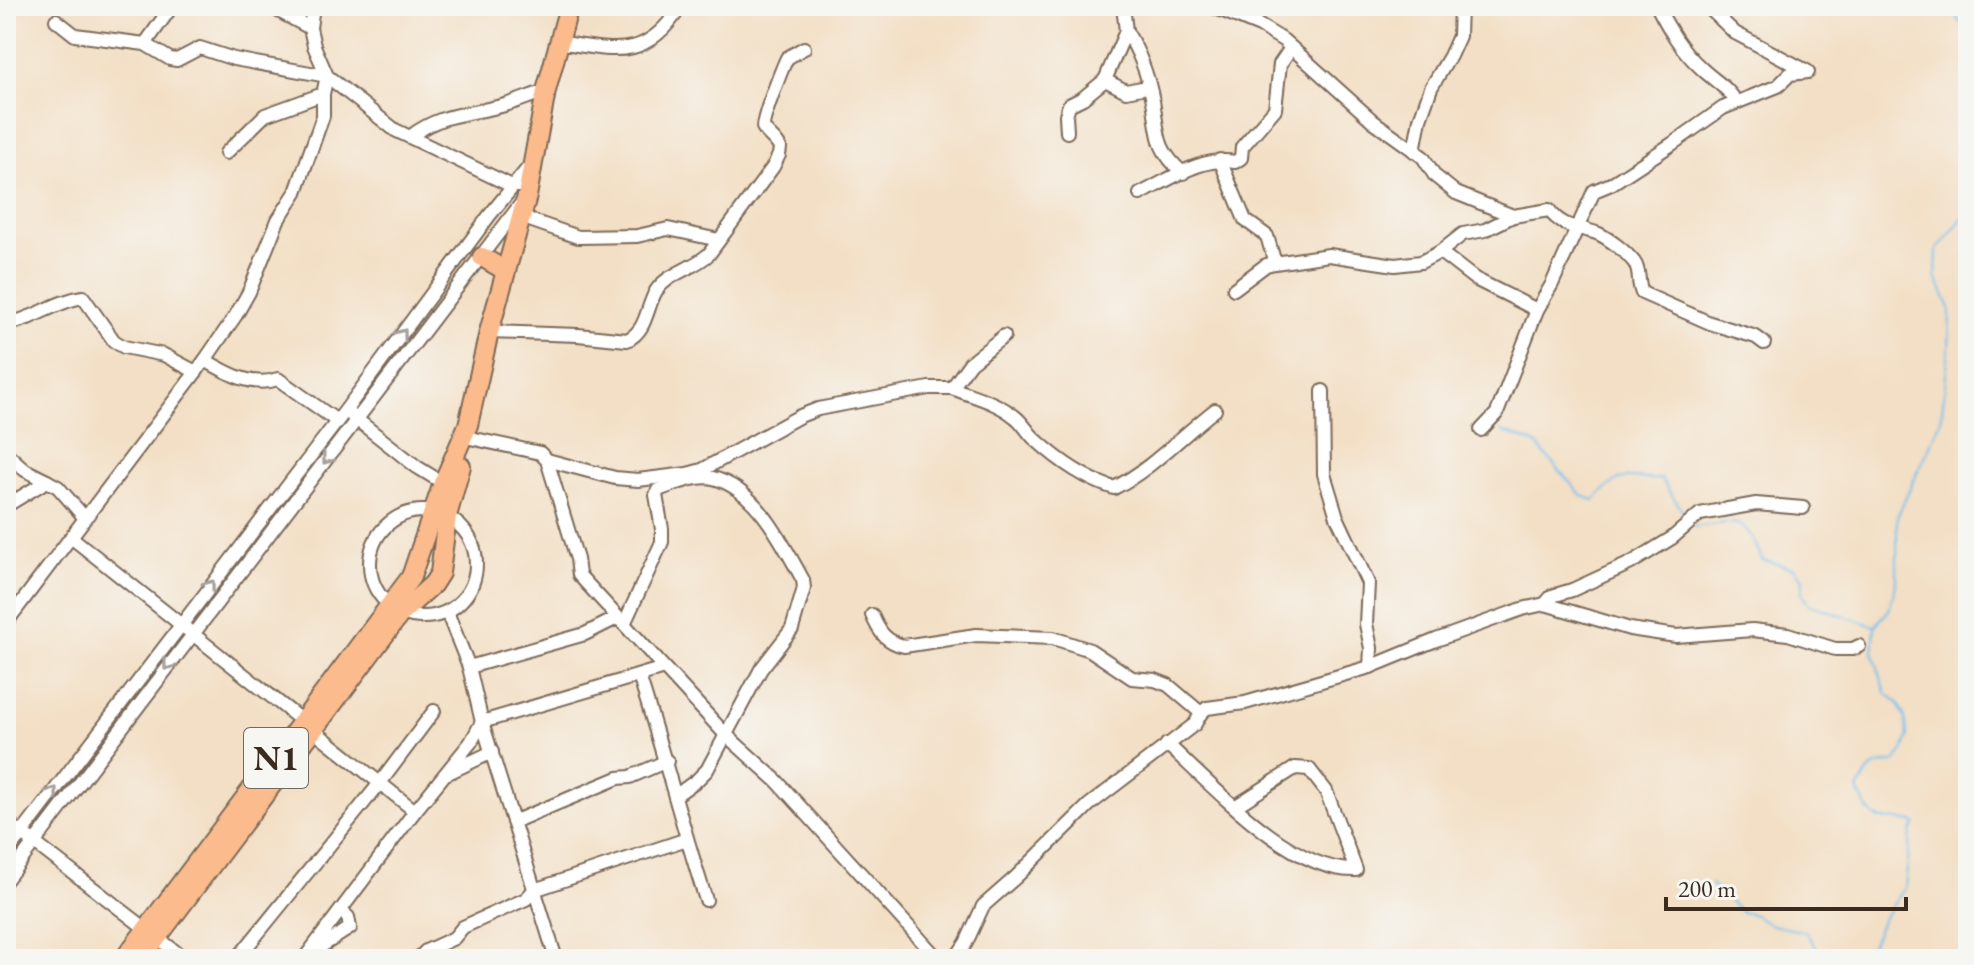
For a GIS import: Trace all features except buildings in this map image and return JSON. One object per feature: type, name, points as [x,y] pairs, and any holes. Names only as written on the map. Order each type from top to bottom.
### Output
[{"type":"highway","name":"N1","points":[[124,959],[153,933],[396,610],[440,514],[466,433],[489,332],[521,217],[523,189],[535,160],[546,91],[569,6]]},
{"type":"highway","points":[[482,257],[506,271]]},
{"type":"highway","name":"N1","points":[[396,610],[429,588],[438,578],[442,563],[440,514],[443,483],[466,433]]},
{"type":"highway","points":[[421,552],[442,563]]},
{"type":"highway","points":[[411,577],[429,588]]},
{"type":"highway","name":"N1","points":[[141,959],[153,933]]},
{"type":"street","points":[[145,44],[172,6]]},
{"type":"street","points":[[269,6],[310,28]]},
{"type":"street","points":[[6,623],[205,360],[243,303],[278,220],[296,192],[323,116],[327,76],[310,28],[313,6]]},
{"type":"street","points":[[559,42],[614,50],[630,49],[660,34],[681,6]]},
{"type":"street","points":[[1123,6],[1126,31],[1139,52],[1152,97],[1159,144],[1167,159],[1183,173]]},
{"type":"street","points":[[1211,6],[1260,26],[1291,48],[1373,121],[1426,160],[1435,176],[1456,193],[1513,216]]},
{"type":"street","points":[[1414,151],[1420,119],[1431,88],[1459,36],[1460,6]]},
{"type":"street","points":[[1657,6],[1675,39],[1699,66],[1727,88],[1736,102]]},
{"type":"street","points":[[1481,430],[1497,413],[1537,310],[1594,191],[1611,184],[1723,108],[1778,86],[1790,74],[1808,72],[1735,33],[1707,6]]},
{"type":"street","points":[[56,20],[75,35],[145,44],[170,59],[177,60],[200,48],[234,59],[327,76],[395,130],[523,189]]},
{"type":"street","points":[[1067,132],[1069,105],[1105,80],[1126,31]]},
{"type":"street","points":[[489,332],[627,340],[635,337],[640,332],[655,293],[664,282],[697,265],[719,240],[779,155],[777,142],[763,127],[763,116],[776,91],[787,58],[804,48]]},
{"type":"street","points":[[1140,194],[1201,163],[1220,160],[1235,162],[1241,158],[1242,147],[1275,109],[1280,64],[1291,48]]},
{"type":"street","points":[[1105,80],[1126,91],[1147,87]]},
{"type":"street","points":[[411,136],[425,125],[468,111],[504,106],[546,91]]},
{"type":"street","points":[[226,153],[265,115],[323,94]]},
{"type":"street","points":[[1220,160],[1245,220],[1267,236],[1275,263]]},
{"type":"street","points":[[6,880],[482,257],[523,189]]},
{"type":"street","points":[[6,854],[371,374],[523,189]]},
{"type":"street","points":[[1234,289],[1266,265],[1329,255],[1399,265],[1421,262],[1463,234],[1485,230],[1513,216],[1549,210],[1554,217],[1575,230],[1601,235],[1625,254],[1636,265],[1642,293],[1710,323],[1756,337],[1764,343]]},
{"type":"street","points":[[521,217],[578,237],[637,236],[668,229],[719,240]]},
{"type":"street","points":[[1440,252],[1475,279],[1537,310]]},
{"type":"street","points":[[6,324],[35,317],[64,301],[83,297],[114,341],[124,347],[164,355],[196,372]]},
{"type":"street","points":[[952,388],[970,363],[1004,336]]},
{"type":"street","points":[[205,360],[227,374],[244,380],[278,379],[341,416],[356,420],[426,474],[443,483]]},
{"type":"street","points":[[371,374],[383,384]]},
{"type":"street","points":[[547,460],[615,478],[638,480],[687,474],[702,470],[818,409],[929,388],[952,388],[1014,416],[1034,438],[1081,475],[1114,488],[1160,458],[1215,410]]},
{"type":"street","points":[[1323,391],[1324,474],[1337,517],[1368,583],[1366,624],[1371,648],[1370,667]]},
{"type":"street","points":[[466,433],[540,453],[547,460],[579,575],[725,734],[777,781],[938,959]]},
{"type":"street","points":[[6,453],[25,470],[58,487],[84,517]]},
{"type":"street","points":[[296,474],[309,483]]},
{"type":"street","points":[[469,667],[620,621],[662,542],[656,502],[658,490],[693,479],[712,477],[743,495],[764,514],[803,580],[804,588],[792,629],[778,651],[761,669],[707,770],[675,796]]},
{"type":"street","points":[[6,506],[47,481]]},
{"type":"street","points":[[1545,604],[1552,596],[1631,563],[1672,538],[1700,514],[1756,504],[1803,508]]},
{"type":"street","points":[[419,511],[440,514],[467,534],[474,548],[477,563],[469,592],[460,604],[427,618],[396,610],[373,583],[370,571],[373,547],[386,526],[395,519],[419,511]]},
{"type":"street","points":[[71,537],[415,811]]},
{"type":"street","points":[[236,552],[249,560]]},
{"type":"street","points":[[955,959],[983,906],[1089,805],[1129,777],[1195,724],[1201,713],[1213,706],[1245,703],[1370,667],[1522,609],[1545,604],[1630,629],[1676,636],[1752,630],[1788,634],[1835,649],[1859,646]]},
{"type":"street","points":[[447,612],[469,667],[482,722],[556,959]]},
{"type":"street","points":[[872,615],[880,633],[893,644],[904,646],[976,635],[1053,638],[1090,650],[1132,678],[1155,680],[1168,685],[1201,713]]},
{"type":"street","points":[[306,957],[415,811],[471,742],[482,722],[664,668]]},
{"type":"street","points":[[639,676],[667,761],[706,900]]},
{"type":"street","points":[[237,959],[380,783],[434,711]]},
{"type":"street","points":[[1167,744],[1236,806],[1286,849],[1336,869],[1356,870],[1326,791],[1309,769],[1295,768],[1236,806]]},
{"type":"street","points":[[445,775],[492,752]]},
{"type":"street","points":[[513,822],[667,761]]},
{"type":"street","points":[[6,821],[185,959]]},
{"type":"street","points":[[418,959],[426,951],[454,938],[463,927],[526,899],[534,890],[687,839]]},
{"type":"waterway","points":[[1952,6],[1960,23],[1968,27]]},
{"type":"waterway","points":[[1865,959],[1883,919],[1905,888],[1911,832],[1916,823],[1875,817],[1858,790],[1871,769],[1895,762],[1908,736],[1905,718],[1898,703],[1886,693],[1873,652],[1875,626],[1889,610],[1897,581],[1897,517],[1941,421],[1950,308],[1936,277],[1937,250],[1968,211]]},
{"type":"waterway","points":[[1502,431],[1535,443],[1582,496],[1594,500],[1620,479],[1661,479],[1688,519]]},
{"type":"waterway","points":[[1694,527],[1738,524],[1751,535],[1762,560],[1794,568],[1803,579],[1802,595],[1808,604],[1874,626]]},
{"type":"waterway","points":[[1711,884],[1742,912],[1755,915],[1772,925],[1806,932],[1818,951],[1832,959]]}]
